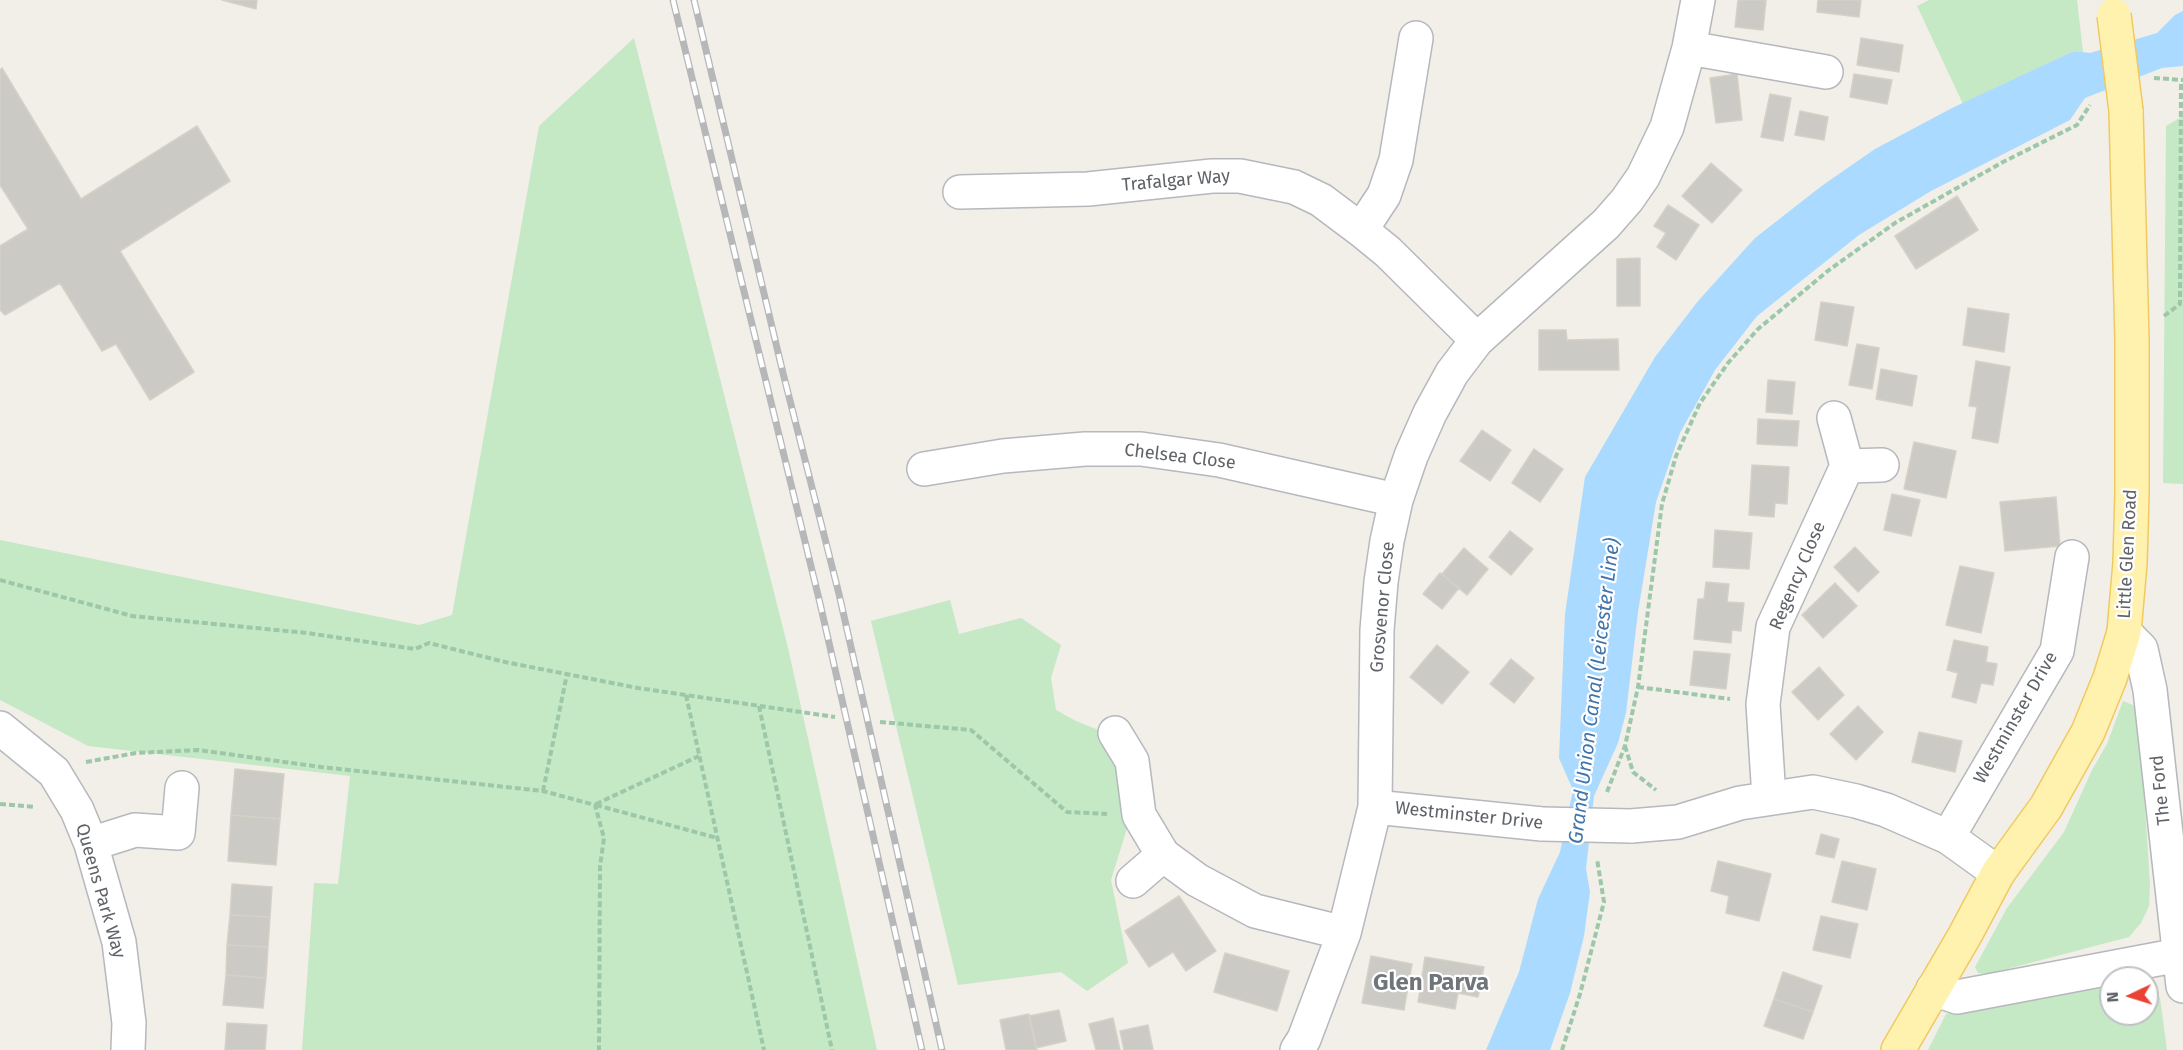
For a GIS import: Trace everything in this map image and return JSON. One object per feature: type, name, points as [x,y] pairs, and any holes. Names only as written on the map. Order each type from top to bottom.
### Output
[{"type":"main road","name":"Little Glen Road","points":[[1898,1050],[1998,873],[2046,807],[2088,732],[2110,678],[2124,632],[2130,563],[2132,340],[2126,111],[2113,8]]},
{"type":"street","name":"Grosvenor Close","points":[[1297,1050],[1304,1039],[1344,933],[1375,807],[1377,630],[1387,541],[1396,500],[1411,456],[1430,413],[1452,373],[1477,340],[1606,224],[1643,177],[1667,127],[1689,48],[1698,0]]},
{"type":"street","points":[[1361,230],[1384,195],[1396,160],[1416,38]]},
{"type":"street","points":[[1689,48],[1826,72]]},
{"type":"street","name":"Trafalgar Way","points":[[960,192],[1088,189],[1212,176],[1240,176],[1294,187],[1321,200],[1388,252],[1477,340]]},
{"type":"street","points":[[1834,418],[1847,466],[1882,465]]},
{"type":"street","name":"Chelsea Close","points":[[924,469],[1003,456],[1085,449],[1141,449],[1219,460],[1396,500]]},
{"type":"street","name":"Regency Close","points":[[1770,798],[1763,704],[1773,627],[1847,466]]},
{"type":"street","name":"Westminster Drive","points":[[1948,837],[2057,651],[2072,557]]},
{"type":"street","name":"The Ford","points":[[1933,989],[1957,997],[2181,974],[2150,690],[2141,649],[2124,632]]},
{"type":"street","name":"Queens Park Way","points":[[0,728],[54,772],[77,810],[91,844],[119,942],[129,1023],[128,1050]]},
{"type":"street","points":[[1115,733],[1132,761],[1139,815],[1163,855],[1197,880],[1255,911],[1344,933]]},
{"type":"street","points":[[91,844],[135,830],[178,833],[182,788]]},
{"type":"street","name":"Westminster Drive","points":[[1375,807],[1542,824],[1631,826],[1678,822],[1740,803],[1813,792],[1886,810],[1948,837],[1998,873]]},
{"type":"street","points":[[1133,881],[1163,855]]},
{"type":"path","points":[[2132,340],[2180,304],[2182,80],[2153,78],[2144,81]]},
{"type":"path","points":[[1605,795],[1625,746],[1638,687],[1662,504],[1676,456],[1701,402],[1728,363],[1758,329],[1828,270],[1895,223],[2004,162],[2077,125],[2096,97]]},
{"type":"path","points":[[0,580],[132,616],[307,633],[415,649],[429,643],[505,662],[567,674],[686,695],[835,717]]},
{"type":"path","points":[[543,792],[567,674]]},
{"type":"path","points":[[1638,687],[1763,704]]},
{"type":"path","points":[[686,695],[764,1050]]},
{"type":"path","points":[[759,706],[832,1050]]},
{"type":"path","points":[[880,722],[971,730],[1067,812],[1139,815]]},
{"type":"path","points":[[1625,746],[1633,772],[1669,800],[1678,822]]},
{"type":"path","points":[[54,772],[93,760],[136,753],[198,750],[321,767],[543,792],[717,838]]},
{"type":"path","points":[[595,805],[699,756]]},
{"type":"path","points":[[595,805],[604,838],[600,866],[599,1050]]},
{"type":"path","points":[[1562,1050],[1580,994],[1604,902],[1597,857]]},
{"type":"green space","points":[[1929,0],[2077,0],[2083,52],[2074,51],[1963,104],[1917,6]]},
{"type":"green space","points":[[634,38],[788,648],[877,1050],[302,1050],[314,883],[338,884],[350,776],[88,746],[0,700],[0,540],[419,625],[452,615],[539,126]]},
{"type":"green space","points":[[2183,116],[2183,484],[2163,483],[2166,126]]},
{"type":"green space","points":[[950,600],[959,634],[1021,618],[1061,645],[1051,678],[1056,710],[1118,738],[1129,822],[1111,880],[1128,963],[1087,991],[1061,972],[958,985],[871,621]]},
{"type":"green space","points":[[2123,701],[2135,706],[2140,730],[2150,885],[2149,906],[2141,923],[2129,937],[1988,974],[1978,973],[1975,967],[2007,908],[2064,832],[2092,770],[2107,744]]},
{"type":"green space","points":[[2099,981],[2099,1026],[2159,1026],[2159,997],[2167,1050],[1928,1050],[1946,1014]]},
{"type":"water","name":"Grand Union Canal (Leicester Line)","points":[[2183,11],[2183,66],[2162,68],[2085,98],[2070,120],[1931,191],[1859,235],[1757,316],[1715,370],[1680,433],[1656,502],[1638,612],[1626,713],[1618,743],[1594,796],[1586,869],[1590,892],[1584,936],[1570,993],[1550,1050],[1486,1050],[1519,972],[1538,899],[1560,852],[1573,790],[1559,758],[1565,614],[1585,477],[1655,357],[1698,301],[1755,238],[1823,185],[1875,149],[1952,108],[2074,51],[2090,53],[2157,33],[2175,15]]},
{"type":"building","points":[[222,0],[257,0],[256,9]]},
{"type":"building","points":[[1738,0],[1766,0],[1763,30],[1735,27]]},
{"type":"building","points":[[1818,0],[1861,0],[1859,17],[1817,12]]},
{"type":"building","points":[[1861,38],[1903,45],[1899,72],[1857,65]]},
{"type":"building","points":[[2,68],[81,199],[197,126],[230,181],[120,251],[194,372],[150,400],[116,344],[102,351],[60,283],[5,315],[0,310],[0,246],[28,229],[0,185],[0,70]]},
{"type":"building","points":[[1737,74],[1742,120],[1716,123],[1710,78]]},
{"type":"building","points":[[1854,74],[1892,80],[1887,104],[1850,97]]},
{"type":"building","points":[[1770,94],[1791,98],[1783,141],[1761,137]]},
{"type":"building","points":[[1800,111],[1828,117],[1824,140],[1795,135]]},
{"type":"building","points":[[1711,163],[1742,190],[1712,223],[1682,196]]},
{"type":"building","points":[[1957,196],[1978,230],[1916,269],[1895,236]]},
{"type":"building","points":[[1668,205],[1699,225],[1676,260],[1657,247],[1666,233],[1654,226]]},
{"type":"building","points":[[1640,258],[1640,306],[1617,306],[1617,259]]},
{"type":"building","points":[[1821,302],[1854,307],[1847,346],[1815,340]]},
{"type":"building","points":[[1968,308],[2009,314],[2004,352],[1963,345]]},
{"type":"building","points":[[1539,330],[1566,330],[1567,340],[1618,339],[1619,370],[1539,370]]},
{"type":"building","points":[[1857,344],[1879,348],[1872,389],[1849,385]]},
{"type":"building","points":[[1976,361],[2010,367],[1998,443],[1972,438],[1977,407],[1969,406]]},
{"type":"building","points":[[1881,369],[1917,376],[1912,406],[1876,399]]},
{"type":"building","points":[[1768,380],[1795,382],[1792,414],[1766,412]]},
{"type":"building","points":[[1758,419],[1799,421],[1797,446],[1757,444]]},
{"type":"building","points":[[1482,430],[1511,450],[1490,481],[1460,461]]},
{"type":"building","points":[[1914,442],[1956,451],[1946,498],[1904,489]]},
{"type":"building","points":[[1534,449],[1563,469],[1540,502],[1512,483]]},
{"type":"building","points":[[1752,465],[1789,467],[1787,504],[1775,503],[1774,517],[1749,515]]},
{"type":"building","points":[[1892,494],[1920,500],[1911,536],[1884,530]]},
{"type":"building","points":[[2056,497],[2060,546],[2005,551],[2000,502]]},
{"type":"building","points":[[1715,530],[1752,533],[1749,569],[1713,567]]},
{"type":"building","points":[[1510,531],[1533,549],[1511,575],[1489,557]]},
{"type":"building","points":[[1855,547],[1879,572],[1858,592],[1834,567]]},
{"type":"building","points":[[1464,548],[1488,569],[1467,595],[1442,574]]},
{"type":"building","points":[[1960,566],[1994,573],[1981,633],[1946,625]]},
{"type":"building","points":[[1440,573],[1459,588],[1442,609],[1423,594]]},
{"type":"building","points":[[1706,582],[1729,584],[1727,602],[1744,603],[1741,631],[1732,630],[1731,643],[1694,639],[1698,599],[1704,599]]},
{"type":"building","points":[[1835,583],[1857,606],[1823,638],[1802,615]]},
{"type":"building","points":[[1954,640],[1988,647],[1986,662],[1997,664],[1993,685],[1981,683],[1976,703],[1952,697],[1958,673],[1947,670]]},
{"type":"building","points":[[1437,645],[1469,672],[1442,704],[1410,677]]},
{"type":"building","points":[[1694,651],[1730,654],[1726,689],[1690,685]]},
{"type":"building","points":[[1511,659],[1534,678],[1514,703],[1490,684]]},
{"type":"building","points":[[1819,667],[1844,695],[1818,720],[1792,692]]},
{"type":"building","points":[[1858,706],[1883,732],[1856,760],[1830,734]]},
{"type":"building","points":[[1919,732],[1962,741],[1955,772],[1912,762]]},
{"type":"building","points":[[235,769],[284,774],[280,819],[231,815]]},
{"type":"building","points":[[231,815],[280,819],[276,865],[228,861]]},
{"type":"building","points":[[1821,834],[1839,839],[1834,858],[1816,854]]},
{"type":"building","points":[[1718,861],[1771,874],[1759,921],[1726,913],[1729,896],[1711,891]]},
{"type":"building","points":[[1842,861],[1876,869],[1867,910],[1832,902]]},
{"type":"building","points":[[232,884],[272,887],[270,917],[230,915]]},
{"type":"building","points":[[1179,896],[1216,951],[1186,971],[1173,952],[1149,967],[1125,931]]},
{"type":"building","points":[[230,915],[270,917],[268,947],[227,945]]},
{"type":"building","points":[[1821,916],[1858,924],[1850,958],[1813,950]]},
{"type":"building","points":[[227,945],[268,947],[266,978],[226,975]]},
{"type":"building","points":[[1225,953],[1289,971],[1277,1011],[1214,992]]},
{"type":"building","points":[[1371,956],[1412,964],[1404,1010],[1362,1003]]},
{"type":"building","points":[[1425,957],[1484,967],[1478,997],[1458,993],[1455,1009],[1418,1002]]},
{"type":"building","points":[[1783,972],[1822,986],[1813,1012],[1774,999]]},
{"type":"building","points":[[226,975],[266,978],[263,1008],[223,1005]]},
{"type":"building","points":[[1774,999],[1813,1012],[1803,1039],[1764,1026]]},
{"type":"building","points":[[1059,1010],[1066,1041],[1036,1048],[1029,1016]]},
{"type":"building","points":[[1029,1014],[1037,1050],[1006,1050],[1000,1020]]},
{"type":"building","points":[[1113,1018],[1120,1050],[1096,1050],[1089,1024]]},
{"type":"building","points":[[227,1023],[267,1025],[265,1050],[225,1050]]},
{"type":"building","points":[[1148,1025],[1153,1050],[1124,1050],[1120,1031]]},
{"type":"railway","points":[[673,0],[819,599],[922,1050]]},
{"type":"railway","points":[[694,0],[783,373],[839,594],[942,1050]]},
{"type":"district","name":"Glen Parva","points":[[1431,983]]}]
